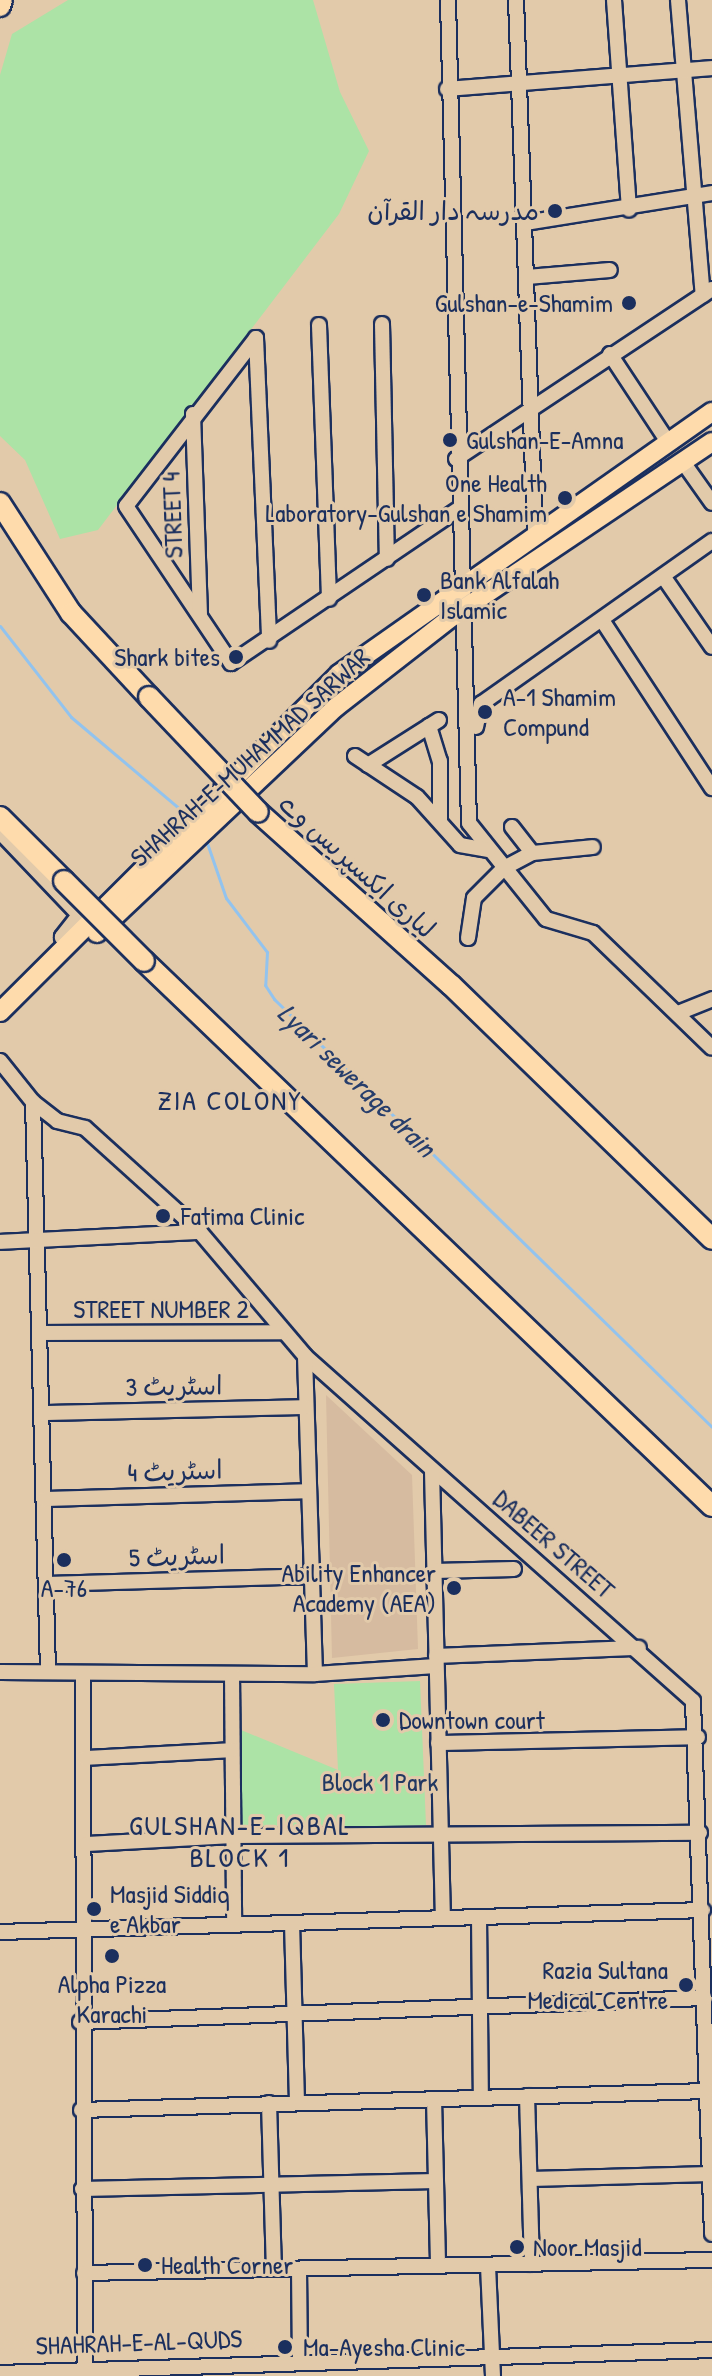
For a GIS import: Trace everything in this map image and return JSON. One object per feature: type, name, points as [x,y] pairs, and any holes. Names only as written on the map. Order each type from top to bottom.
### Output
[{"type":"highway","points":[[0,6],[2,0]]},
{"type":"highway","name":"لیاری ایکسپریس وے","points":[[0,503],[71,613],[258,812],[451,985],[712,1239]]},
{"type":"highway","points":[[0,817],[712,1506]]},
{"type":"main road","name":"SHAHRAH-E-MUHAMMAD SARWAR","points":[[0,1025],[219,805],[339,674],[535,532],[712,412]]},
{"type":"main road","name":"SHAHRAH-E-MUHAMMAD SARWAR","points":[[219,805],[336,707],[464,609],[712,442]]},
{"type":"main road","name":"SHAHRAH-E-MUHAMMAD SARWAR","points":[[0,1012],[67,947],[94,928]]},
{"type":"street","points":[[448,0],[447,89],[458,588],[464,609],[469,823],[546,919],[593,933],[712,1048]]},
{"type":"street","points":[[516,0],[535,532]]},
{"type":"street","points":[[614,0],[623,74],[629,209]]},
{"type":"street","points":[[456,459],[610,354],[708,292],[706,195],[684,70],[678,0]]},
{"type":"street","points":[[447,89],[712,68]]},
{"type":"street","points":[[525,223],[706,195]]},
{"type":"street","points":[[527,277],[610,270]]},
{"type":"street","points":[[382,324],[387,559]]},
{"type":"street","points":[[319,325],[329,599]]},
{"type":"street","points":[[269,641],[256,338],[193,414],[126,510],[234,665],[269,641],[387,559],[457,510]]},
{"type":"street","points":[[610,354],[668,442]]},
{"type":"street","name":"STREET 4","points":[[193,414],[200,614]]},
{"type":"street","points":[[683,462],[712,503]]},
{"type":"street","points":[[478,819],[476,708],[712,541]]},
{"type":"street","points":[[663,576],[712,647]]},
{"type":"street","points":[[602,620],[712,788]]},
{"type":"street","points":[[368,765],[434,723],[440,761],[440,821]]},
{"type":"street","points":[[355,756],[440,821],[460,845],[489,850]]},
{"type":"street","points":[[512,827],[532,853]]},
{"type":"street","points":[[0,832],[79,915],[62,937],[67,947]]},
{"type":"street","points":[[468,938],[474,898],[504,868],[532,853],[593,847]]},
{"type":"street","points":[[678,1013],[712,999]]},
{"type":"street","name":"DABEER STREET","points":[[0,1061],[33,1102],[57,1121],[85,1128],[200,1232],[281,1332],[305,1356],[432,1471],[686,1690],[698,1737],[700,1833],[707,1881],[703,1910],[712,2234]]},
{"type":"street","points":[[33,1102],[48,1671]]},
{"type":"street","points":[[0,1242],[200,1232]]},
{"type":"street","name":"STREET NUMBER 2","points":[[41,1333],[281,1332]]},
{"type":"street","points":[[305,1356],[309,1576],[315,1674]]},
{"type":"street","name":"اسٹریٹ 3","points":[[43,1413],[306,1407]]},
{"type":"street","points":[[432,1471],[443,1918]]},
{"type":"street","name":"اسٹریٹ 4","points":[[45,1499],[307,1491]]},
{"type":"street","points":[[434,1571],[514,1569]]},
{"type":"street","name":"اسٹریٹ 5","points":[[47,1584],[309,1576]]},
{"type":"street","points":[[0,1672],[315,1674],[436,1661],[639,1648]]},
{"type":"street","points":[[83,1673],[87,1844],[79,1931],[85,2371]]},
{"type":"street","points":[[232,1674],[234,1924]]},
{"type":"street","points":[[438,1743],[698,1737]]},
{"type":"street","points":[[85,1758],[232,1750]]},
{"type":"street","points":[[87,1844],[233,1836],[441,1832],[700,1833]]},
{"type":"street","points":[[0,1932],[703,1910]]},
{"type":"street","points":[[479,1917],[481,2098]]},
{"type":"street","points":[[292,1923],[297,2102]]},
{"type":"street","points":[[80,2022],[705,1998]]},
{"type":"street","points":[[81,2110],[707,2091]]},
{"type":"street","points":[[527,2096],[532,2264]]},
{"type":"street","points":[[434,2099],[438,2266]]},
{"type":"street","points":[[269,2103],[274,2269]]},
{"type":"street","points":[[530,2179],[710,2174]]},
{"type":"street","points":[[82,2189],[436,2181]]},
{"type":"street","points":[[84,2273],[712,2260]]},
{"type":"street","points":[[488,2266],[493,2376]]},
{"type":"street","points":[[299,2269],[300,2360]]},
{"type":"street","name":"SHAHRAH-E-AL-QUDS","points":[[0,2373],[279,2368],[300,2360],[712,2350]]},
{"type":"shaded area","points":[[326,1395],[412,1475],[418,1649],[332,1658]]},
{"type":"green space","points":[[68,0],[313,0],[340,92],[369,151],[339,214],[98,530],[60,539],[25,460],[0,436],[0,75],[12,34]]},
{"type":"green space","name":"Block 1 Park","points":[[420,1681],[426,1825],[242,1833],[241,1730],[338,1770],[334,1684]]},
{"type":"waterway","name":"Lyari sewerage drain","points":[[0,626],[71,717],[187,815]]},
{"type":"waterway","name":"Lyari sewerage drain","points":[[206,840],[226,898],[267,952],[265,985],[274,999],[712,1427]]},
{"type":"place","name":"مدرسہ دار القرآن","points":[[555,211]]},
{"type":"place","name":"Gulshan-e-Shamim","points":[[629,303]]},
{"type":"place","name":"Gulshan-E-Amna","points":[[450,440]]},
{"type":"place","name":"One Health Laboratory-Gulshan e Shamim","points":[[565,498]]},
{"type":"place","name":"Bank Alfalah Islamic","points":[[424,595]]},
{"type":"place","name":"Shark bites","points":[[236,657]]},
{"type":"place","name":"A-1 Shamim Compund","points":[[485,712]]},
{"type":"place","name":"Fatima Clinic","points":[[163,1216]]},
{"type":"place","name":"A-76","points":[[64,1560]]},
{"type":"place","name":"Ability Enhancer Academy (AEA)","points":[[454,1588]]},
{"type":"place","name":"Downtown court","points":[[383,1720]]},
{"type":"place","name":"Masjid Siddiq e Akbar","points":[[94,1909]]},
{"type":"place","name":"Alpha Pizza Karachi","points":[[112,1956]]},
{"type":"place","name":"Razia Sultana Medical Centre","points":[[686,1985]]},
{"type":"place","name":"Noor Masjid","points":[[517,2247]]},
{"type":"place","name":"Health Corner","points":[[145,2265]]},
{"type":"place","name":"Ma-Ayesha Clinic","points":[[285,2347]]},
{"type":"district","name":"ZIA COLONY","points":[[230,1100]]},
{"type":"district","name":"GULSHAN-E-IQBAL BLOCK 1","points":[[240,1841]]}]
